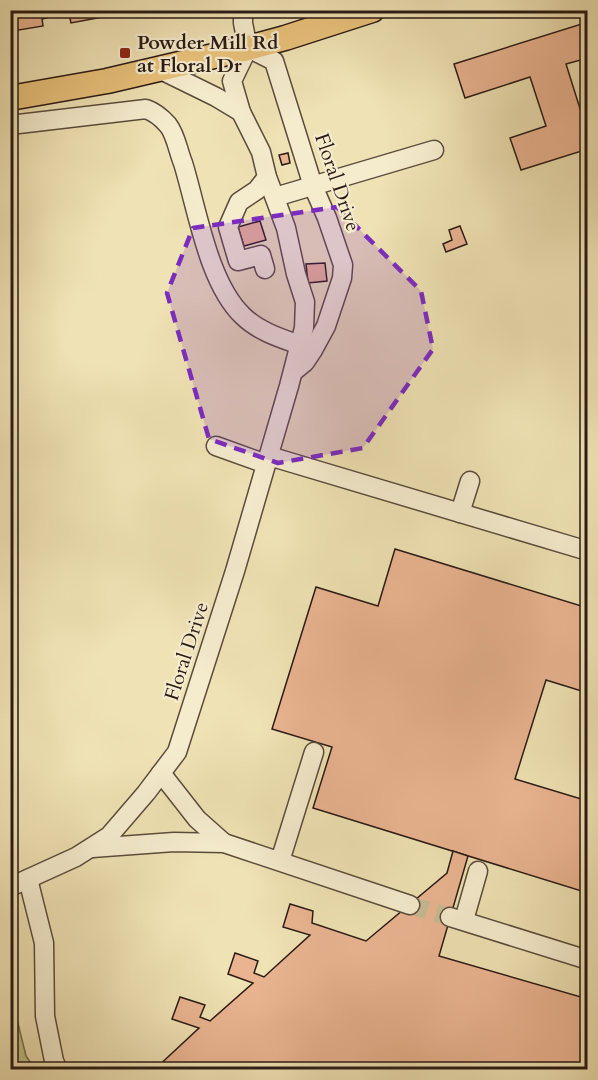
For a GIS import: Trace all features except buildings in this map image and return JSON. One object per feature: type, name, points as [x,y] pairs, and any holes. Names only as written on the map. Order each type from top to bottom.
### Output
[{"type":"main road","points":[[10,98],[107,81],[248,48],[372,10]]},
{"type":"street","points":[[243,10],[248,48]]},
{"type":"street","name":"Floral Drive","points":[[10,887],[76,857],[109,836],[177,752],[235,571],[293,372],[304,328],[304,302],[286,228],[267,177],[261,152],[241,112],[232,81],[248,48],[274,61],[314,186],[343,265],[342,278],[326,326],[314,350],[293,372]]},
{"type":"street","points":[[159,69],[241,112]]},
{"type":"street","points":[[10,125],[146,108],[155,112],[169,126],[174,138],[212,266],[229,300],[244,317],[262,329],[300,345]]},
{"type":"street","points":[[275,197],[434,150]]},
{"type":"street","points":[[265,269],[261,255],[238,261],[228,227],[239,202],[257,190],[267,177]]},
{"type":"street","points":[[216,446],[460,513],[588,551]]},
{"type":"street","points":[[460,513],[470,481]]},
{"type":"street","points":[[280,861],[314,752]]},
{"type":"street","points":[[161,773],[197,819],[224,843]]},
{"type":"street","points":[[91,848],[174,842],[224,843],[410,905]]},
{"type":"street","points":[[478,871],[457,919],[588,960]]},
{"type":"street","points":[[28,879],[44,943],[45,1016],[58,1070]]},
{"type":"highlighted area","points":[[337,207],[421,291],[433,349],[363,448],[278,463],[209,439],[167,293],[193,228]]},
{"type":"green space","points":[[10,934],[15,940],[12,999],[26,1056],[35,1069],[11,1069]]},
{"type":"tunnel","points":[[410,905],[450,917]]},
{"type":"place","name":"Powder Mill Rd at Floral Dr","points":[[125,53]]}]
